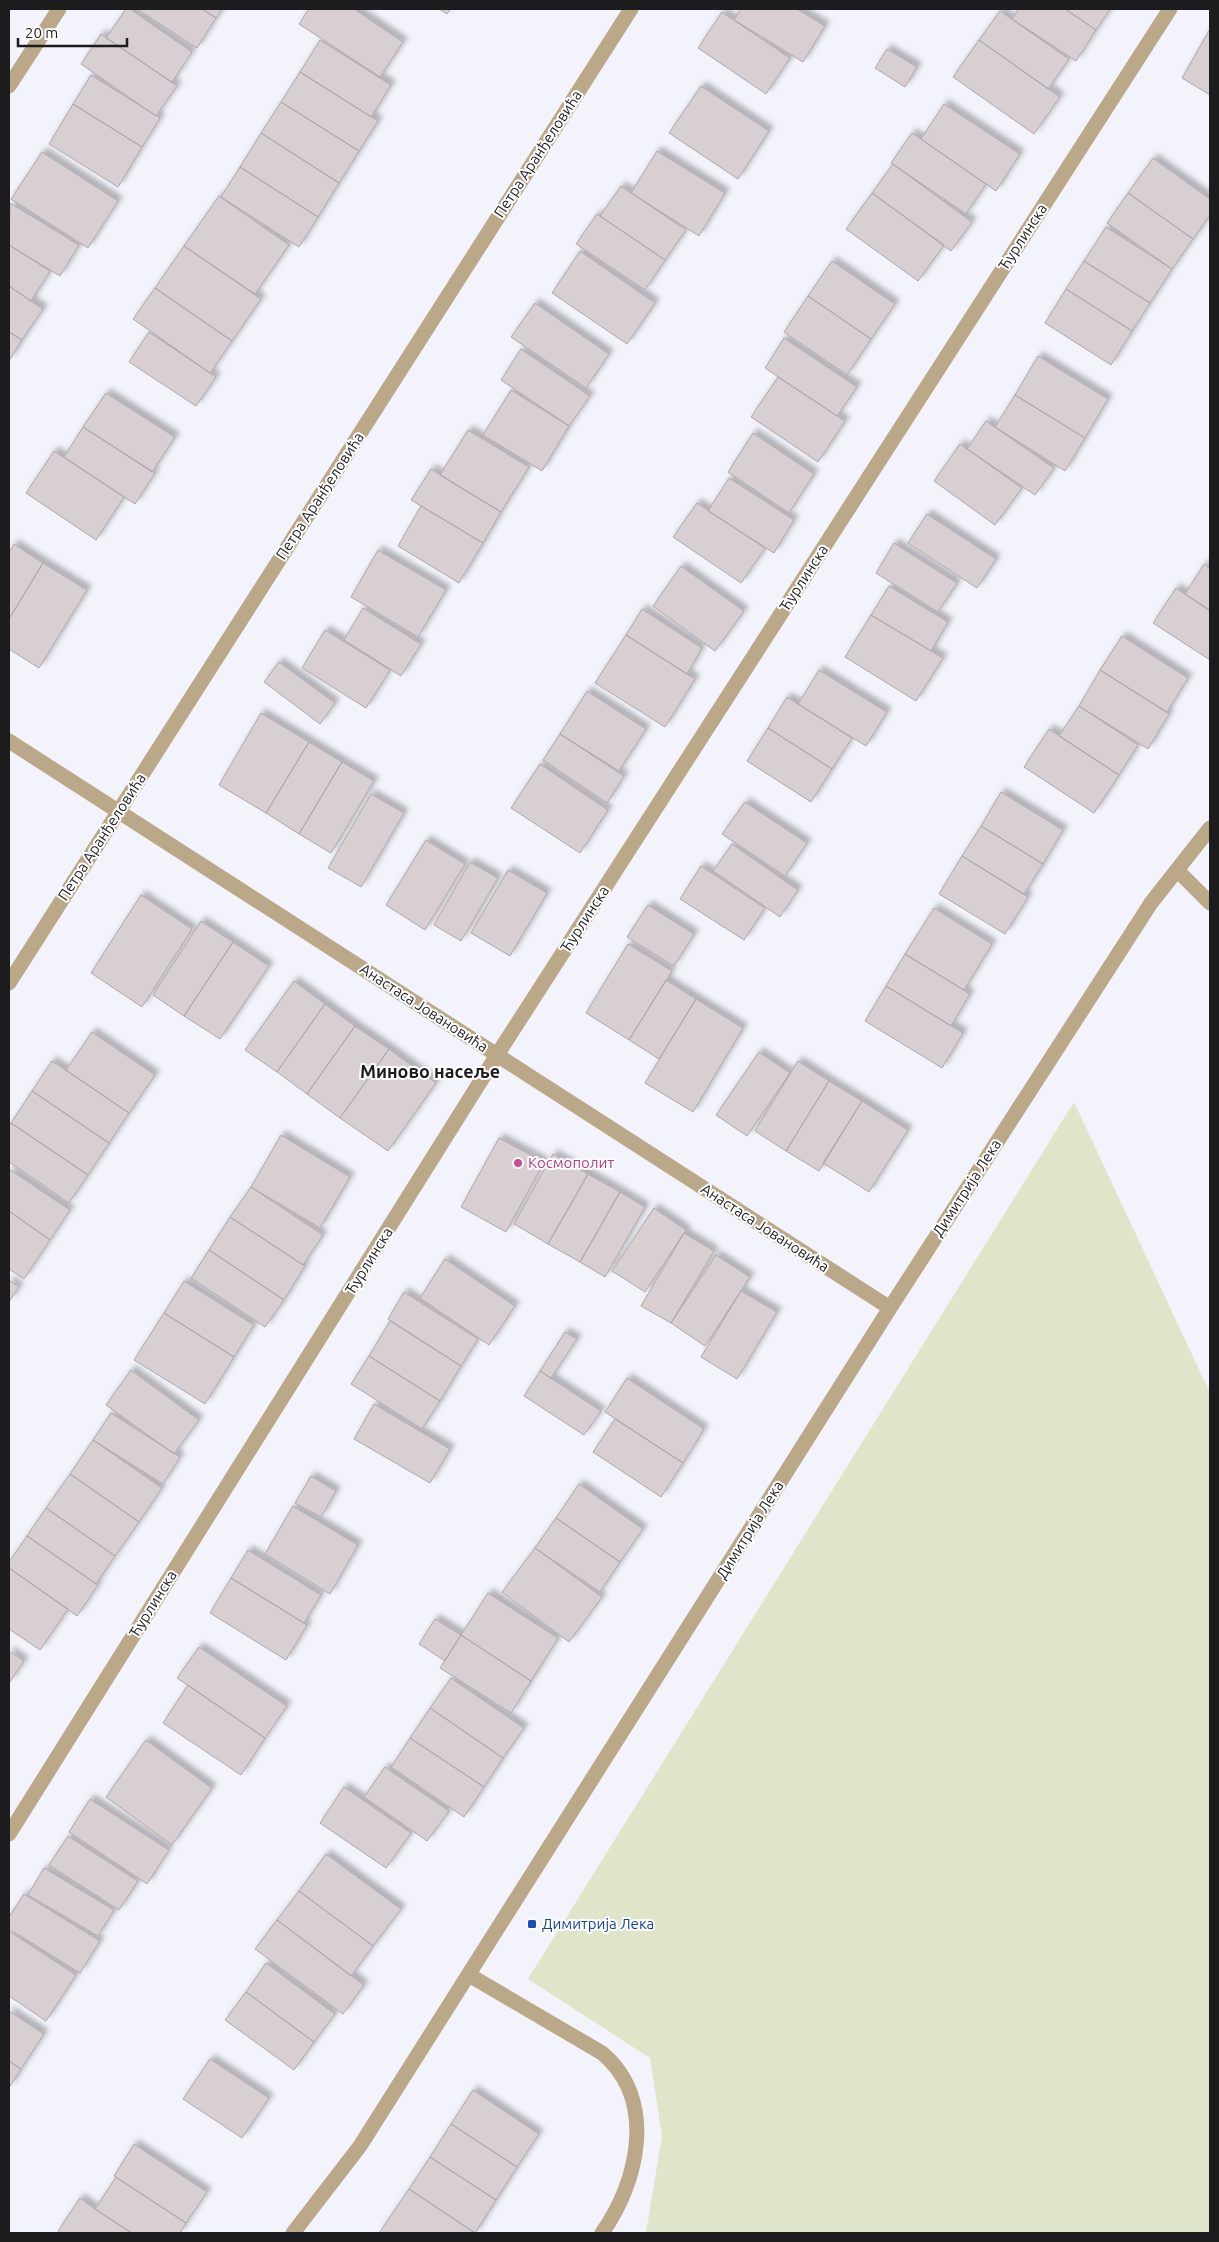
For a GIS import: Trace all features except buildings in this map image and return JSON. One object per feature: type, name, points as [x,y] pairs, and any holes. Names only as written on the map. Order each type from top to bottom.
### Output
[{"type":"street","points":[[9,86],[59,9]]},
{"type":"street","name":"Петра Аранђеловића","points":[[9,982],[631,9]]},
{"type":"street","name":"Ћурлинска","points":[[9,1834],[498,1056],[1170,9]]},
{"type":"street","name":"Анастаса Јовановића","points":[[9,741],[890,1308]]},
{"type":"street","name":"Димитрија Лека","points":[[293,2233],[360,2146],[890,1308],[1151,903],[1210,828]]},
{"type":"street","points":[[1177,870],[1210,903]]},
{"type":"street","points":[[469,1974],[602,2052],[615,2064],[626,2079],[630,2090],[636,2128],[635,2153],[625,2195],[602,2233]]},
{"type":"green space","points":[[1074,1102],[1210,1393],[1210,2233],[646,2233],[662,2136],[650,2058],[528,1979]]},
{"type":"place","name":"Космополит","points":[[518,1163]]},
{"type":"place","name":"Димитрија Лека","points":[[532,1924]]},
{"type":"district","name":"Миново насеље","points":[[430,1072]]}]
